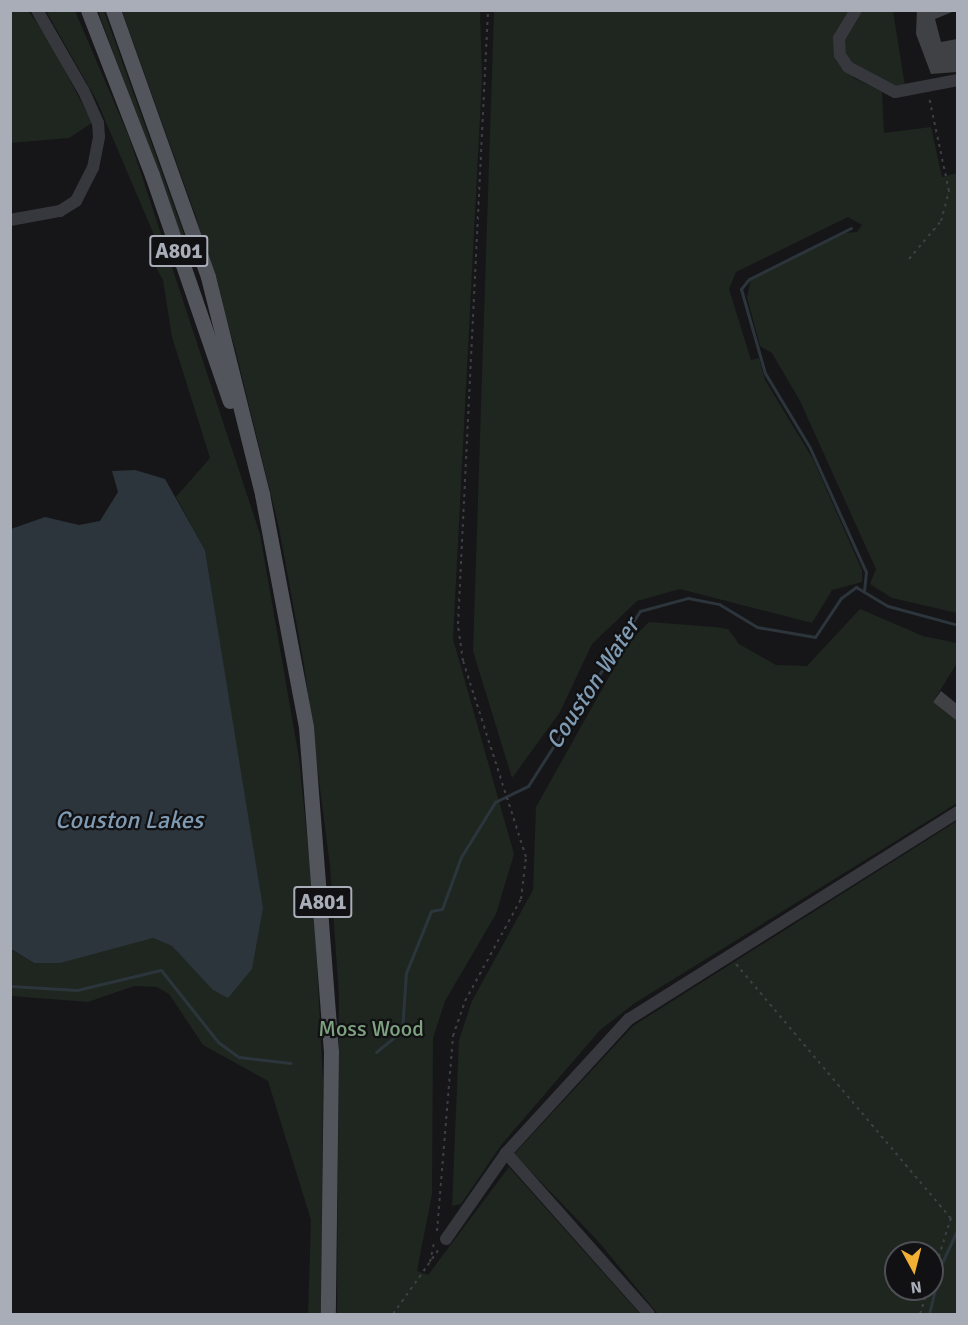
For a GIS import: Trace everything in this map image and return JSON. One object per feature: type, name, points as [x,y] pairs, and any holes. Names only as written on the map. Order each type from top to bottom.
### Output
[{"type":"main road","points":[[81,10],[105,54]]},
{"type":"main road","name":"A801","points":[[88,10],[262,494]]},
{"type":"main road","name":"A801","points":[[113,10],[208,277],[262,494],[306,727],[323,910],[333,1203],[328,1314]]},
{"type":"street","points":[[10,220],[60,211],[76,201],[89,179],[99,137],[99,123],[83,90],[37,10]]},
{"type":"street","points":[[856,10],[839,38],[840,55],[848,67],[895,92],[957,80]]},
{"type":"street","points":[[446,1239],[506,1154],[606,1039],[727,955],[957,812]]},
{"type":"street","points":[[506,1154],[649,1314]]},
{"type":"path","points":[[430,1262],[441,1210],[453,1036],[465,1001],[521,899],[526,857],[464,661],[458,624],[488,10]]},
{"type":"path","points":[[909,260],[941,221],[949,191],[927,86]]},
{"type":"path","points":[[727,955],[951,1218],[944,1241]]},
{"type":"path","points":[[393,1314],[446,1239]]},
{"type":"green space","points":[[11,11],[28,11],[46,34],[92,123],[69,138],[11,143]]},
{"type":"green space","points":[[46,11],[75,11],[129,137],[260,534],[299,758],[314,906],[323,1081],[321,1314],[308,1314],[311,1220],[268,1081],[203,1045],[169,994],[157,987],[134,986],[88,1002],[11,996],[10,949],[34,963],[153,938],[172,946],[213,989],[262,908],[205,550],[176,497],[210,458],[172,337],[163,280],[153,262],[157,242],[97,101]]},
{"type":"green space","points":[[98,11],[104,11],[185,237],[181,237]]},
{"type":"green space","name":"Moss Wood","points":[[122,11],[480,11],[482,78],[453,639],[514,854],[496,914],[445,1001],[433,1038],[432,1194],[417,1271],[428,1275],[509,1167],[640,1314],[337,1314],[339,997],[330,866],[304,665],[279,528],[235,348],[196,217]]},
{"type":"green space","points":[[494,11],[851,11],[834,50],[854,78],[882,92],[884,133],[931,127],[942,177],[957,173],[957,613],[892,598],[870,584],[876,569],[800,401],[772,353],[760,346],[747,297],[751,280],[844,233],[857,232],[862,225],[848,217],[736,272],[729,289],[751,360],[759,358],[765,380],[813,459],[862,570],[862,582],[832,590],[812,623],[680,589],[637,601],[592,644],[560,712],[512,778],[473,651]]},
{"type":"green space","points":[[859,11],[893,11],[905,86],[894,87],[848,61],[843,42]]},
{"type":"green space","points":[[860,609],[923,636],[957,643],[957,663],[933,702],[957,721],[957,803],[635,1003],[600,1030],[502,1144],[461,1204],[452,1206],[459,1040],[472,1001],[533,890],[536,807],[628,643],[649,622],[715,627],[728,629],[739,644],[776,665],[807,666]]},
{"type":"green space","points":[[957,821],[957,1314],[658,1314],[598,1241],[514,1154],[633,1026]]},
{"type":"water","name":"Couston Lakes","points":[[135,470],[165,479],[205,550],[263,908],[252,969],[228,998],[213,990],[172,946],[153,938],[60,963],[34,963],[11,949],[11,529],[45,517],[79,525],[100,521],[118,492],[112,471]]},
{"type":"building","points":[[917,10],[957,10],[935,19],[941,42],[957,39],[957,72],[931,74],[916,34]]},
{"type":"building","points":[[941,691],[957,704],[957,721],[933,702]]},
{"type":"waterway","points":[[851,228],[749,279],[741,289],[765,373],[810,448],[866,572],[864,592]]},
{"type":"waterway","name":"Couston Water","points":[[376,1052],[402,1031],[406,973],[431,911],[442,909],[461,857],[495,802],[528,786],[640,611],[688,598],[719,604],[757,627],[815,637],[841,598],[856,587],[888,606],[958,625]]},
{"type":"waterway","name":"Couston Water","points":[[10,986],[77,990],[161,970],[218,1042],[239,1057],[291,1063]]},
{"type":"waterway","points":[[929,1314],[941,1265],[958,1228]]}]
